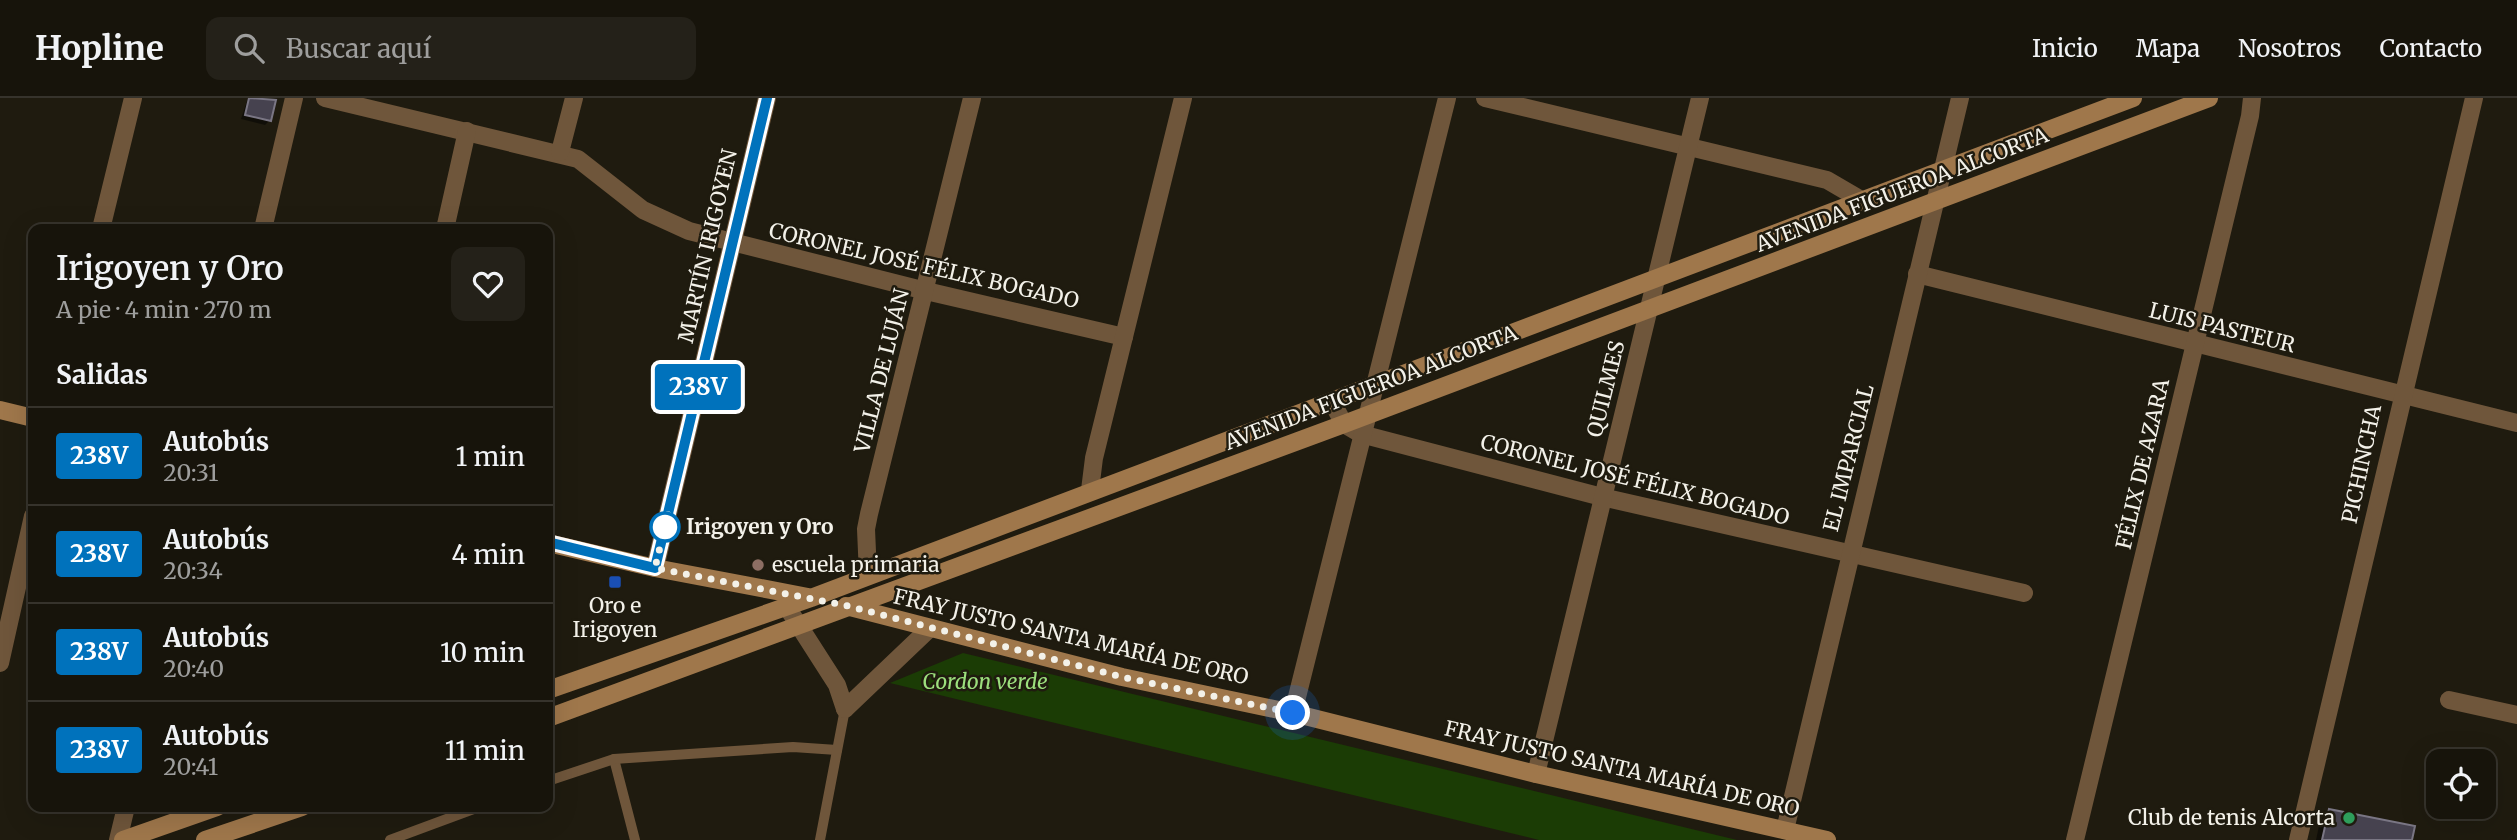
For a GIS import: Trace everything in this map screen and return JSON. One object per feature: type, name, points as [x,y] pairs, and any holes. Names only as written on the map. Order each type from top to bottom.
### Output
[{"type":"main road","name":"AVENIDA FIGUEROA ALCORTA","points":[[553,688],[787,607],[1090,490],[1373,387],[2133,98]]},
{"type":"main road","name":"AVENIDA FIGUEROA ALCORTA","points":[[553,716],[1344,424],[2209,98]]},
{"type":"main road","points":[[0,410],[28,417]]},
{"type":"main road","name":"FRAY JUSTO SANTA MARÍA DE ORO","points":[[553,543],[655,568],[848,606],[1122,677],[1293,713],[1536,774],[1827,840]]},
{"type":"main road","points":[[120,840],[202,812]]},
{"type":"main road","points":[[205,840],[287,812]]},
{"type":"street","points":[[102,224],[133,98]]},
{"type":"street","points":[[264,224],[294,98]]},
{"type":"street","name":"CORONEL JOSÉ FÉLIX BOGADO","points":[[325,98],[560,152],[579,159],[657,220],[731,244],[1124,337]]},
{"type":"street","points":[[560,152],[574,98]]},
{"type":"street","name":"MARTÍN IRIGOYEN","points":[[655,568],[766,98]]},
{"type":"street","name":"VILLA DE LUJÁN","points":[[868,575],[867,522],[972,98]]},
{"type":"street","points":[[1090,490],[1094,458],[1183,98]]},
{"type":"street","points":[[1293,713],[1447,98]]},
{"type":"street","points":[[1485,98],[1827,180],[1863,201]]},
{"type":"street","name":"QUILMES","points":[[1536,774],[1700,98]]},
{"type":"street","name":"EL IMPARCIAL","points":[[1785,830],[1959,98]]},
{"type":"street","name":"FÉLIX DE AZARA","points":[[2075,840],[2250,116],[2252,98]]},
{"type":"street","name":"PICHINCHA","points":[[2298,840],[2337,683],[2401,396],[2474,98]]},
{"type":"street","points":[[446,224],[467,131]]},
{"type":"street","name":"LUIS PASTEUR","points":[[1917,274],[2517,423]]},
{"type":"street","points":[[1332,402],[1344,424]]},
{"type":"street","name":"CORONEL JOSÉ FÉLIX BOGADO","points":[[1344,424],[1362,434],[1602,497],[2024,593]]},
{"type":"street","points":[[0,663],[28,538]]},
{"type":"street","points":[[787,607],[837,685],[845,709],[930,628]]},
{"type":"street","points":[[2449,700],[2517,715]]},
{"type":"street","points":[[120,840],[125,812]]},
{"type":"lane","points":[[820,840],[845,709]]},
{"type":"lane","points":[[553,779],[614,759],[793,747],[837,750]]},
{"type":"lane","points":[[614,759],[635,840]]},
{"type":"lane","points":[[390,840],[466,812]]},
{"type":"green space","name":"Cordon verde","points":[[963,653],[1737,840],[1539,840],[890,683]]},
{"type":"building","points":[[249,98],[276,100],[271,121],[245,115]]},
{"type":"building","name":"Club de tenis Alcorta","points":[[2329,809],[2415,826],[2412,840],[2322,840]]},
{"type":"bus line","name":"238V","points":[[553,543],[655,568],[767,98]]},
{"type":"place","name":"Irigoyen y Oro","points":[[665,527]]},
{"type":"place","name":"escuela primaria","points":[[758,565]]},
{"type":"place","name":"Oro e Irigoyen","points":[[615,582]]},
{"type":"place","name":"Club de tenis Alcorta","points":[[2349,818]]},
{"type":"route","points":[[665,527],[668,514],[655,568],[848,606],[1122,677],[1293,713]]}]
